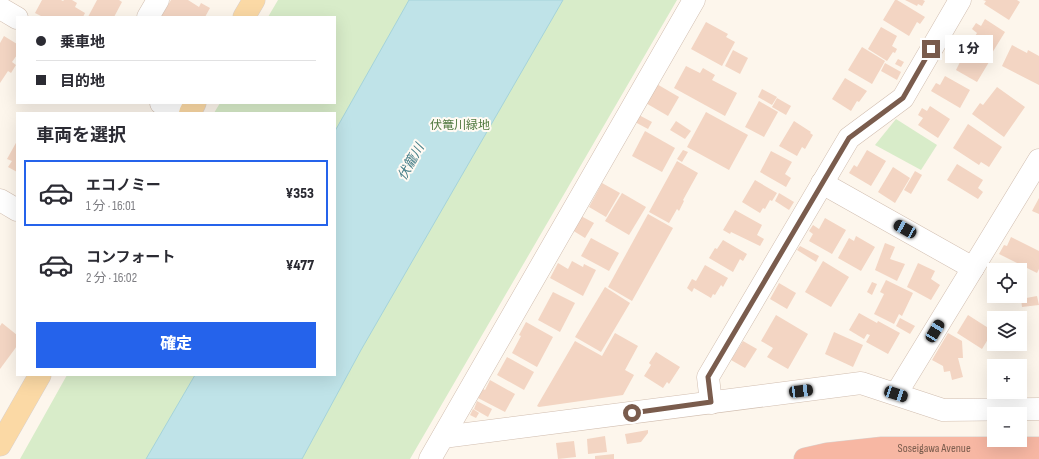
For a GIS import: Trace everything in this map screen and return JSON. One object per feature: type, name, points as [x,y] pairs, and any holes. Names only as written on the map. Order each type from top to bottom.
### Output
[{"type":"highway","name":"Soseigawa Avenue","points":[[805,459],[827,454],[882,448],[1039,448]]},
{"type":"main road","points":[[245,16],[254,0]]},
{"type":"main road","points":[[0,445],[39,376]]},
{"type":"street","points":[[149,16],[158,0]]},
{"type":"street","points":[[430,459],[694,0]]},
{"type":"street","points":[[711,402],[708,377],[849,138],[903,98],[960,0]]},
{"type":"street","points":[[163,104],[176,112]]},
{"type":"street","points":[[896,394],[1039,160]]},
{"type":"street","points":[[822,183],[973,268]]},
{"type":"street","points":[[0,200],[16,209]]},
{"type":"street","points":[[443,437],[861,383],[943,410],[1039,409]]},
{"type":"green space","name":"伏篭川緑地","points":[[278,0],[677,0],[410,459],[20,459],[66,376],[336,376],[336,112],[215,112],[219,104],[336,104],[336,16],[269,16]]},
{"type":"green space","points":[[896,119],[937,145],[921,170],[875,145]]},
{"type":"water","name":"伏籠川","points":[[409,0],[563,0],[361,350],[302,459],[146,459],[194,376],[336,376],[336,129]]},
{"type":"building","points":[[42,0],[72,0],[77,3],[75,7],[85,13],[84,16],[41,16],[35,13]]},
{"type":"building","points":[[97,0],[119,0],[122,2],[115,16],[89,16]]},
{"type":"building","points":[[171,0],[188,0],[199,7],[201,3],[210,8],[206,16],[162,16]]},
{"type":"building","points":[[895,0],[925,17],[920,24],[917,22],[909,36],[883,20]]},
{"type":"building","points":[[905,0],[925,1],[922,6],[918,4],[917,6]]},
{"type":"building","points":[[983,0],[1017,0],[1020,2],[1009,20],[984,4],[986,1]]},
{"type":"building","points":[[985,19],[1005,32],[992,53],[972,41],[977,33],[972,29],[976,23],[981,26]]},
{"type":"building","points":[[706,22],[728,34],[726,37],[735,42],[722,66],[691,49]]},
{"type":"building","points":[[881,27],[897,36],[892,46],[897,49],[887,61],[868,49]]},
{"type":"building","points":[[4,36],[16,43],[16,56],[12,62],[16,65],[11,73],[8,71],[0,83],[0,43]]},
{"type":"building","points":[[1012,45],[1027,53],[1028,50],[1039,56],[1039,85],[1002,66]]},
{"type":"building","points":[[862,47],[885,61],[872,84],[848,70]]},
{"type":"building","points":[[968,49],[989,62],[977,82],[956,70],[960,62],[955,59],[959,53],[964,56]]},
{"type":"building","points":[[733,50],[748,58],[740,74],[725,66]]},
{"type":"building","points":[[898,59],[904,62],[901,67],[895,64]]},
{"type":"building","points":[[885,63],[901,72],[897,80],[881,71]]},
{"type":"building","points":[[686,66],[700,73],[703,68],[715,75],[712,80],[737,93],[725,116],[674,88]]},
{"type":"building","points":[[945,76],[970,90],[960,108],[931,91],[936,83],[940,85]]},
{"type":"building","points":[[845,78],[867,91],[859,102],[857,101],[851,111],[832,99]]},
{"type":"building","points":[[655,83],[679,97],[668,116],[644,102]]},
{"type":"building","points":[[997,87],[1025,107],[1004,137],[972,114],[980,103],[983,105]]},
{"type":"building","points":[[762,89],[777,97],[772,105],[758,97]]},
{"type":"building","points":[[777,98],[791,106],[786,115],[772,107]]},
{"type":"building","points":[[759,101],[778,112],[764,137],[745,127]]},
{"type":"building","points":[[930,106],[950,119],[938,138],[918,125],[923,118],[918,115],[922,108],[927,111]]},
{"type":"building","points":[[706,112],[748,135],[729,170],[687,147]]},
{"type":"building","points":[[637,114],[652,122],[648,129],[633,121]]},
{"type":"building","points":[[676,121],[691,131],[685,139],[670,130]]},
{"type":"building","points":[[794,121],[811,132],[810,133],[813,135],[805,149],[802,147],[797,156],[779,146]]},
{"type":"building","points":[[968,124],[1002,147],[989,167],[981,162],[979,165],[953,148]]},
{"type":"building","points":[[645,131],[675,148],[662,172],[632,156]]},
{"type":"building","points":[[16,143],[16,171],[8,167],[12,161],[7,159]]},
{"type":"building","points":[[683,150],[688,152],[682,162],[677,159]]},
{"type":"building","points":[[867,150],[886,161],[871,186],[849,173],[854,165],[857,167]]},
{"type":"building","points":[[771,151],[792,162],[785,174],[791,178],[786,187],[760,172]]},
{"type":"building","points":[[677,161],[698,173],[683,200],[684,201],[679,211],[677,209],[669,223],[649,212]]},
{"type":"building","points":[[957,164],[983,180],[978,188],[983,192],[978,199],[947,180]]},
{"type":"building","points":[[893,167],[910,178],[895,203],[878,192]]},
{"type":"building","points":[[915,171],[922,175],[911,194],[904,190]]},
{"type":"building","points":[[755,180],[777,193],[772,201],[770,200],[765,209],[763,208],[760,213],[742,202]]},
{"type":"building","points":[[602,183],[620,193],[606,217],[589,207]]},
{"type":"building","points":[[622,193],[646,207],[629,235],[605,221]]},
{"type":"building","points":[[779,193],[794,202],[789,210],[775,201]]},
{"type":"building","points":[[1039,198],[1039,214],[1032,211]]},
{"type":"building","points":[[735,210],[762,225],[757,235],[764,239],[760,246],[731,232],[730,234],[723,230]]},
{"type":"building","points":[[648,214],[673,228],[632,301],[608,287]]},
{"type":"building","points":[[581,216],[594,223],[585,238],[572,230]]},
{"type":"building","points":[[825,218],[846,230],[832,254],[809,241],[813,234],[809,231],[813,225],[819,229]]},
{"type":"building","points":[[856,236],[875,247],[861,271],[838,258],[849,238],[854,241]]},
{"type":"building","points":[[1011,237],[1039,251],[1039,269],[1037,273],[1027,268],[1027,263],[1017,263],[999,254],[1004,245],[1007,246]]},
{"type":"building","points":[[591,238],[619,253],[609,271],[581,256]]},
{"type":"building","points":[[723,240],[747,254],[743,261],[740,259],[733,272],[709,258],[715,248],[717,249]]},
{"type":"building","points":[[885,243],[895,247],[890,259],[905,264],[897,281],[875,270]]},
{"type":"building","points":[[800,246],[819,256],[816,262],[797,250]]},
{"type":"building","points":[[572,261],[583,267],[584,264],[596,270],[583,296],[550,278],[558,263],[568,269]]},
{"type":"building","points":[[823,261],[849,277],[831,307],[805,292]]},
{"type":"building","points":[[918,263],[935,271],[931,279],[940,285],[931,300],[907,287]]},
{"type":"building","points":[[705,265],[728,278],[723,287],[721,285],[715,295],[713,294],[711,298],[694,288],[692,292],[687,288],[692,279],[696,281]]},
{"type":"building","points":[[886,280],[913,293],[902,316],[899,314],[894,324],[874,314],[884,294],[880,292]]},
{"type":"building","points":[[872,282],[877,284],[872,295],[867,292]]},
{"type":"building","points":[[779,283],[796,293],[787,309],[770,299]]},
{"type":"building","points":[[605,287],[630,303],[601,352],[575,337]]},
{"type":"building","points":[[553,292],[575,303],[560,332],[538,320]]},
{"type":"building","points":[[1037,296],[1039,305],[1022,307],[1022,303],[1027,303],[1027,298]]},
{"type":"building","points":[[859,313],[900,333],[888,354],[866,342],[870,335],[867,334],[864,339],[849,330]]},
{"type":"building","points":[[776,315],[808,334],[788,369],[767,357],[773,348],[761,341]]},
{"type":"building","points":[[968,315],[987,327],[987,341],[982,349],[957,333]]},
{"type":"building","points":[[900,318],[915,326],[910,334],[896,326]]},
{"type":"building","points":[[526,322],[553,337],[537,367],[512,353],[521,336],[519,335]]},
{"type":"building","points":[[2,323],[16,334],[16,347],[0,369],[0,326]]},
{"type":"building","points":[[834,332],[863,345],[853,367],[825,354]]},
{"type":"building","points":[[615,333],[638,346],[625,370],[634,375],[623,395],[539,407],[537,406],[575,341],[602,356]]},
{"type":"building","points":[[948,333],[962,341],[963,358],[958,358],[963,377],[952,380],[950,371],[944,372],[943,366],[932,360]]},
{"type":"building","points":[[743,341],[757,349],[745,368],[731,360]]},
{"type":"building","points":[[656,352],[680,367],[669,384],[667,382],[663,388],[644,376],[651,365],[649,363]]},
{"type":"building","points":[[507,357],[534,372],[524,390],[497,375]]},
{"type":"building","points":[[490,380],[515,394],[505,412],[478,398],[483,389],[485,390]]},
{"type":"building","points":[[477,401],[492,409],[488,417],[474,409]]},
{"type":"building","points":[[473,409],[479,413],[476,418],[470,415]]},
{"type":"building","points":[[648,430],[648,433],[641,442],[627,444],[625,434]]},
{"type":"building","points":[[605,436],[607,452],[588,454],[587,439]]},
{"type":"building","points":[[574,441],[576,457],[558,459],[556,443]]},
{"type":"building","points":[[614,454],[614,459],[595,459],[595,456]]},
{"type":"route","points":[[632,413],[711,402],[708,377],[849,138],[903,98],[931,49]]}]
